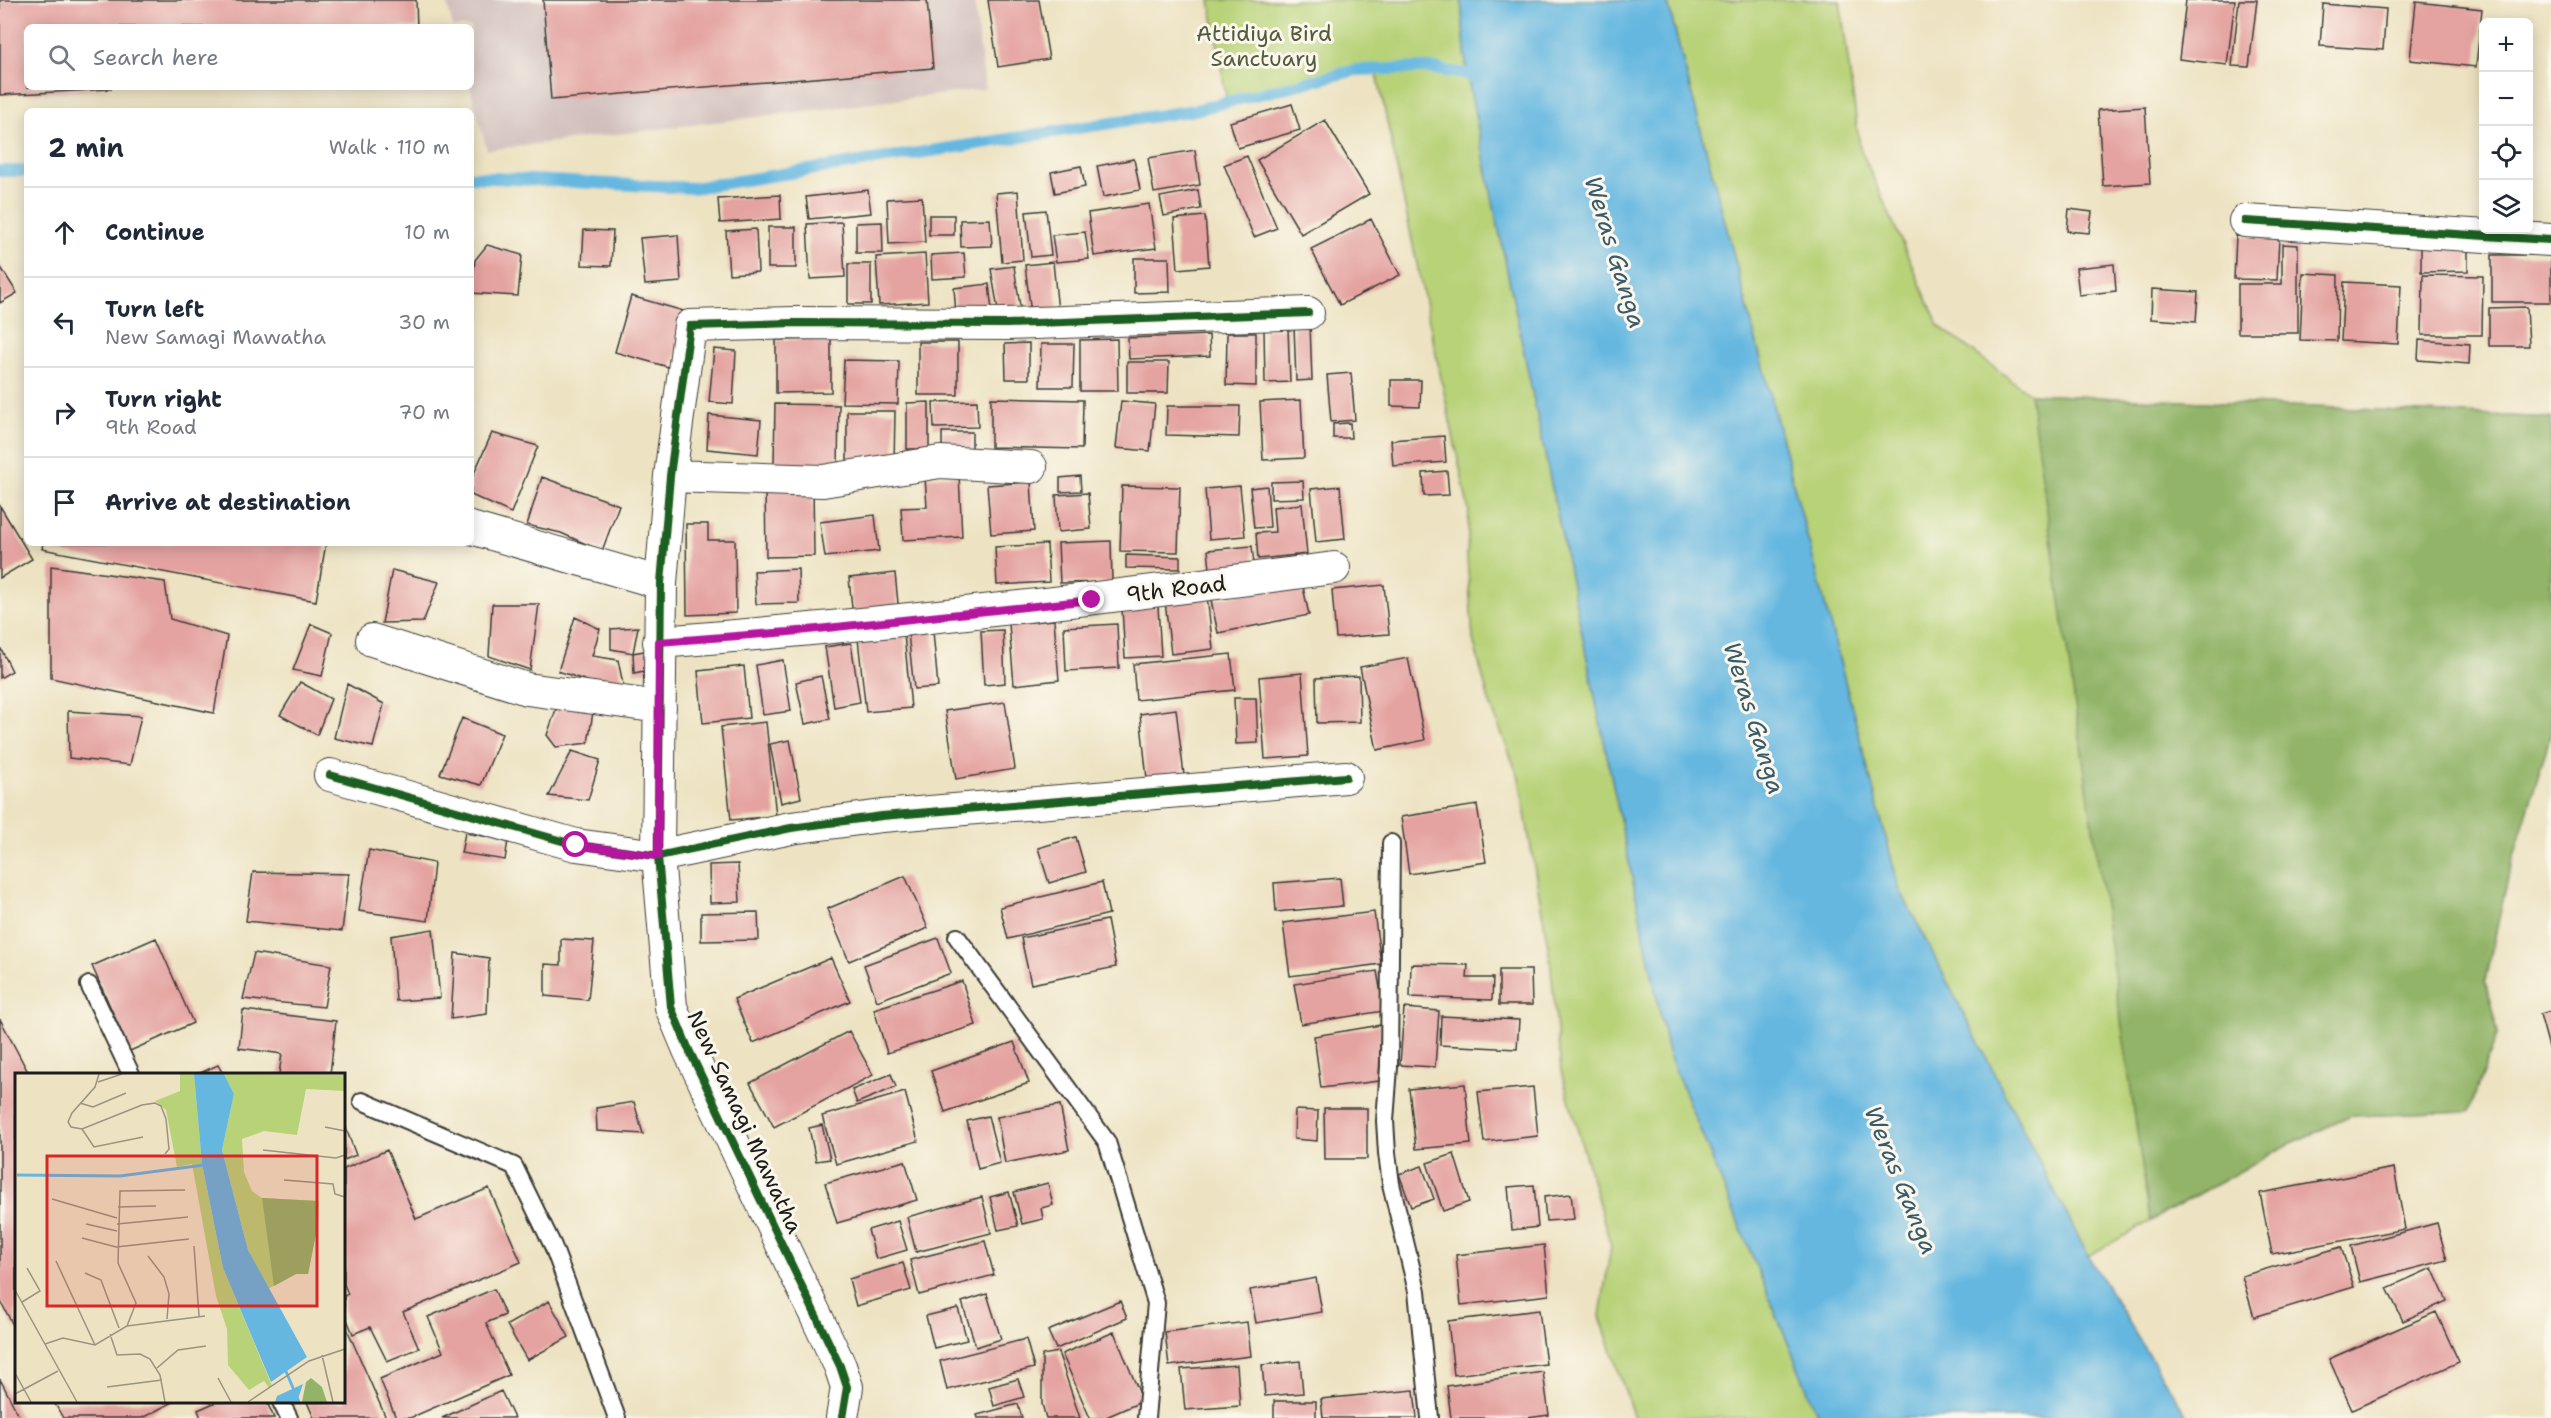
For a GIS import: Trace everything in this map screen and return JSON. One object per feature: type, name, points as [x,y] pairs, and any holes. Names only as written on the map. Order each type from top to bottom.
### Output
[{"type":"street","points":[[2245,221],[2551,240]]},
{"type":"street","name":"New Samagi Mawatha","points":[[842,1418],[847,1387],[840,1366],[689,1050],[671,1007],[658,856],[659,642],[661,583],[670,476],[690,326],[794,323],[1007,324],[1308,313]]},
{"type":"street","points":[[670,476],[823,481],[862,477],[940,462],[1031,467]]},
{"type":"street","points":[[474,529],[661,583]]},
{"type":"street","name":"9th Road","points":[[659,642],[789,632],[1092,600],[1334,568]]},
{"type":"street","points":[[372,640],[527,689],[660,707]]},
{"type":"street","points":[[330,775],[576,845],[658,856],[791,828],[882,816],[1346,777]]},
{"type":"lane","points":[[1391,843],[1389,1067],[1385,1121],[1387,1153],[1391,1184],[1417,1291],[1430,1418]]},
{"type":"lane","points":[[957,937],[1107,1142],[1156,1304],[1146,1418]]},
{"type":"lane","points":[[89,985],[131,1073]]},
{"type":"lane","points":[[362,1101],[513,1166],[553,1245],[617,1418]]},
{"type":"lane","points":[[282,1403],[289,1418]]},
{"type":"shaded area","points":[[446,0],[974,0],[985,89],[487,150],[471,90],[474,90],[474,24],[452,24]]},
{"type":"green space","name":"Attidiya Bird Sanctuary","points":[[1210,0],[1461,0],[1467,75],[1668,1052],[1819,1418],[1634,1418],[1600,1316],[1611,1246],[1561,1071],[1550,958],[1519,778],[1489,701],[1473,639],[1467,557],[1469,511],[1376,69],[1356,70],[1227,102]]},
{"type":"green space","points":[[1667,0],[1840,0],[1860,148],[1939,326],[2030,394],[2551,418],[2551,733],[2509,873],[2485,981],[2498,1033],[2468,1112],[2351,1116],[2287,1145],[2088,1256],[1899,888]]},
{"type":"green space","points":[[2030,394],[2551,418],[2551,733],[2509,873],[2485,981],[2498,1033],[2468,1112],[2351,1116],[2287,1145],[2150,1221]]},
{"type":"water","name":"Weras Ganga","points":[[1461,0],[1667,0],[1899,888],[2088,1256],[2188,1418],[1819,1418],[1668,1052],[1467,75]]},
{"type":"building","points":[[0,0],[416,0],[417,24],[24,24],[24,90],[93,90],[0,95]]},
{"type":"building","points":[[543,0],[927,0],[933,68],[551,100]]},
{"type":"building","points":[[988,0],[1039,0],[1049,59],[998,67]]},
{"type":"building","points":[[2186,0],[2235,0],[2227,65],[2179,59]]},
{"type":"building","points":[[2239,0],[2257,0],[2249,67],[2232,66]]},
{"type":"building","points":[[2416,2],[2482,9],[2481,18],[2479,18],[2476,67],[2410,60]]},
{"type":"building","points":[[2323,4],[2386,9],[2383,50],[2320,46]]},
{"type":"building","points":[[1292,104],[1300,130],[1238,148],[1230,122]]},
{"type":"building","points":[[2145,107],[2150,183],[2103,186],[2098,110]]},
{"type":"building","points":[[1325,120],[1369,194],[1301,234],[1257,160]]},
{"type":"building","points":[[1195,150],[1200,185],[1154,193],[1148,158]]},
{"type":"building","points":[[1247,156],[1277,228],[1254,237],[1224,165]]},
{"type":"building","points":[[1134,159],[1140,190],[1103,197],[1097,166]]},
{"type":"building","points":[[1081,166],[1085,187],[1055,193],[1051,172]]},
{"type":"building","points":[[868,190],[871,213],[809,219],[806,197]]},
{"type":"building","points":[[1198,190],[1201,209],[1164,216],[1160,197]]},
{"type":"building","points":[[1018,191],[1023,260],[1002,262],[996,193]]},
{"type":"building","points":[[780,195],[781,219],[720,223],[718,199]]},
{"type":"building","points":[[922,197],[925,242],[889,244],[887,199]]},
{"type":"building","points":[[1149,204],[1156,248],[1094,256],[1088,213]]},
{"type":"building","points":[[2069,209],[2092,212],[2089,233],[2067,231]]},
{"type":"building","points":[[1046,210],[1051,255],[1031,257],[1026,212]]},
{"type":"building","points":[[929,215],[954,215],[954,235],[929,235]]},
{"type":"building","points":[[1205,216],[1209,266],[1178,269],[1174,219]]},
{"type":"building","points":[[990,219],[992,246],[961,247],[960,220]]},
{"type":"building","points":[[1371,219],[1400,275],[1340,305],[1311,249]]},
{"type":"building","points":[[842,222],[845,277],[810,279],[807,224]]},
{"type":"building","points":[[882,222],[883,253],[856,253],[856,223]]},
{"type":"building","points":[[768,227],[796,227],[796,268],[768,268]]},
{"type":"building","points":[[756,229],[758,272],[729,274],[726,231]]},
{"type":"building","points":[[584,230],[613,231],[611,266],[582,265]]},
{"type":"building","points":[[1085,232],[1089,259],[1056,262],[1052,235]]},
{"type":"building","points":[[678,235],[681,282],[645,285],[640,238]]},
{"type":"building","points":[[2236,236],[2279,238],[2277,280],[2234,279]]},
{"type":"building","points":[[2282,244],[2298,245],[2298,333],[2238,333],[2238,284],[2282,284]]},
{"type":"building","points":[[487,245],[522,255],[518,296],[474,293],[475,260]]},
{"type":"building","points":[[2421,246],[2468,246],[2468,271],[2421,272]]},
{"type":"building","points":[[964,253],[966,277],[932,279],[931,255]]},
{"type":"building","points":[[925,254],[928,302],[879,305],[876,257]]},
{"type":"building","points":[[2492,255],[2551,255],[2551,302],[2492,302]]},
{"type":"building","points":[[1134,258],[1169,258],[1170,292],[1134,293]]},
{"type":"building","points":[[1053,262],[1058,311],[1031,314],[1025,265]]},
{"type":"building","points":[[848,264],[871,264],[871,304],[848,304]]},
{"type":"building","points":[[2114,264],[2116,291],[2079,295],[2076,268]]},
{"type":"building","points":[[0,266],[17,293],[0,303]]},
{"type":"building","points":[[1014,266],[1021,313],[999,316],[991,269]]},
{"type":"building","points":[[2303,273],[2338,275],[2337,341],[2300,340]]},
{"type":"building","points":[[2423,275],[2483,276],[2482,335],[2422,335]]},
{"type":"building","points":[[2344,282],[2401,285],[2398,344],[2341,341]]},
{"type":"building","points":[[989,284],[992,311],[956,315],[954,288]]},
{"type":"building","points":[[2152,289],[2198,292],[2196,322],[2151,319]]},
{"type":"building","points":[[631,296],[687,312],[672,368],[615,352]]},
{"type":"building","points":[[2527,307],[2529,346],[2489,346],[2489,308]]},
{"type":"building","points":[[1310,325],[1312,380],[1296,381],[1294,326]]},
{"type":"building","points":[[1288,328],[1290,382],[1265,383],[1264,330]]},
{"type":"building","points":[[1227,333],[1256,333],[1256,386],[1226,385]]},
{"type":"building","points":[[1209,335],[1210,356],[1129,359],[1128,338]]},
{"type":"building","points":[[831,339],[831,392],[776,393],[776,340]]},
{"type":"building","points":[[1117,339],[1118,391],[1080,391],[1080,340]]},
{"type":"building","points":[[2419,340],[2470,344],[2469,364],[2418,360]]},
{"type":"building","points":[[918,342],[958,342],[958,395],[918,395]]},
{"type":"building","points":[[1029,343],[1029,379],[1006,379],[1005,344]]},
{"type":"building","points":[[1041,344],[1074,344],[1073,387],[1040,387]]},
{"type":"building","points":[[714,349],[736,351],[733,404],[709,402]]},
{"type":"building","points":[[844,360],[899,361],[898,404],[842,403]]},
{"type":"building","points":[[1127,362],[1169,362],[1168,393],[1127,393]]},
{"type":"building","points":[[1351,373],[1355,420],[1331,422],[1327,375]]},
{"type":"building","points":[[1391,380],[1421,380],[1420,407],[1391,406]]},
{"type":"building","points":[[991,398],[1083,400],[1082,449],[991,447]]},
{"type":"building","points":[[1301,400],[1304,458],[1263,460],[1260,402]]},
{"type":"building","points":[[977,401],[978,427],[934,428],[933,402]]},
{"type":"building","points":[[1121,401],[1155,404],[1150,451],[1116,448]]},
{"type":"building","points":[[929,402],[929,449],[907,449],[907,403]]},
{"type":"building","points":[[775,404],[839,405],[838,466],[774,465]]},
{"type":"building","points":[[1167,406],[1240,406],[1239,437],[1166,435]]},
{"type":"building","points":[[847,411],[895,411],[894,465],[847,464]]},
{"type":"building","points":[[709,415],[761,420],[758,454],[707,449]]},
{"type":"building","points":[[1350,423],[1351,438],[1333,438],[1333,424]]},
{"type":"building","points":[[942,432],[972,432],[972,452],[942,452]]},
{"type":"building","points":[[492,433],[538,446],[511,513],[474,496],[474,473]]},
{"type":"building","points":[[1444,436],[1446,462],[1393,466],[1391,440]]},
{"type":"building","points":[[1447,471],[1449,495],[1424,496],[1423,473]]},
{"type":"building","points":[[959,475],[962,537],[903,540],[901,508],[927,507],[925,477]]},
{"type":"building","points":[[1080,476],[1081,491],[1060,492],[1060,478]]},
{"type":"building","points":[[542,477],[619,505],[602,551],[561,533],[527,525]]},
{"type":"building","points":[[1303,481],[1304,498],[1271,499],[1271,482]]},
{"type":"building","points":[[1031,482],[1034,531],[991,534],[987,485]]},
{"type":"building","points":[[765,486],[813,486],[814,556],[766,557]]},
{"type":"building","points":[[1122,486],[1180,487],[1178,552],[1120,551]]},
{"type":"building","points":[[1240,486],[1245,536],[1209,539],[1205,489]]},
{"type":"building","points":[[1267,486],[1270,527],[1254,528],[1250,488]]},
{"type":"building","points":[[1340,486],[1345,539],[1316,542],[1311,489]]},
{"type":"building","points":[[1088,493],[1091,529],[1058,532],[1056,495]]},
{"type":"building","points":[[1302,504],[1307,554],[1258,559],[1256,533],[1275,532],[1273,507]]},
{"type":"building","points":[[0,506],[32,559],[0,578]]},
{"type":"building","points":[[875,515],[879,551],[825,557],[820,522]]},
{"type":"building","points":[[686,524],[708,524],[708,540],[735,540],[736,613],[687,615]]},
{"type":"building","points":[[1111,541],[1112,582],[1060,583],[1058,543]]},
{"type":"building","points":[[1047,544],[1049,582],[997,585],[995,547]]},
{"type":"building","points":[[42,546],[325,546],[316,601],[42,549]]},
{"type":"building","points":[[1252,546],[1254,564],[1210,569],[1208,550]]},
{"type":"building","points":[[1126,555],[1180,557],[1180,569],[1126,568]]},
{"type":"building","points":[[51,566],[165,582],[170,619],[227,636],[214,713],[51,678]]},
{"type":"building","points":[[798,569],[799,603],[756,604],[754,571]]},
{"type":"building","points":[[392,570],[439,582],[423,622],[382,623]]},
{"type":"building","points":[[895,573],[899,613],[853,618],[849,578]]},
{"type":"building","points":[[1302,582],[1309,615],[1218,633],[1211,600]]},
{"type":"building","points":[[1384,585],[1389,634],[1336,638],[1332,590]]},
{"type":"building","points":[[1207,596],[1213,649],[1171,654],[1165,601]]},
{"type":"building","points":[[492,604],[539,604],[530,670],[489,656]]},
{"type":"building","points":[[1158,606],[1161,656],[1125,658],[1122,608]]},
{"type":"building","points":[[575,617],[600,629],[592,656],[618,660],[625,694],[558,671]]},
{"type":"building","points":[[1054,620],[1059,680],[1014,685],[1009,624]]},
{"type":"building","points":[[311,624],[332,633],[322,676],[293,670]]},
{"type":"building","points":[[1117,624],[1119,668],[1066,671],[1064,627]]},
{"type":"building","points":[[638,627],[633,653],[611,649],[611,629]]},
{"type":"building","points":[[1003,630],[1005,683],[984,685],[981,631]]},
{"type":"building","points":[[933,631],[938,687],[914,689],[908,633]]},
{"type":"building","points":[[904,634],[911,708],[866,712],[858,639]]},
{"type":"building","points":[[851,643],[860,702],[834,707],[825,647]]},
{"type":"building","points":[[0,647],[12,671],[0,678]]},
{"type":"building","points":[[656,649],[654,669],[634,673],[633,653]]},
{"type":"building","points":[[1231,654],[1235,690],[1136,700],[1133,664]]},
{"type":"building","points":[[1408,658],[1425,740],[1377,750],[1360,667]]},
{"type":"building","points":[[783,660],[791,711],[763,715],[756,665]]},
{"type":"building","points":[[744,666],[749,718],[703,723],[698,671]]},
{"type":"building","points":[[1302,673],[1308,756],[1265,759],[1259,677]]},
{"type":"building","points":[[821,676],[830,719],[805,724],[796,682]]},
{"type":"building","points":[[1359,676],[1360,722],[1317,723],[1316,678]]},
{"type":"building","points":[[300,682],[331,699],[317,735],[280,715]]},
{"type":"building","points":[[347,684],[384,704],[373,747],[334,738]]},
{"type":"building","points":[[560,698],[594,706],[588,743],[556,747],[547,735]]},
{"type":"building","points":[[1234,698],[1256,698],[1258,743],[1236,744]]},
{"type":"building","points":[[1005,702],[1015,769],[956,779],[945,711]]},
{"type":"building","points":[[1176,709],[1184,775],[1147,779],[1140,714]]},
{"type":"building","points":[[68,711],[141,716],[130,765],[69,758]]},
{"type":"building","points":[[462,718],[502,734],[481,785],[440,774]]},
{"type":"building","points":[[766,722],[776,816],[731,820],[721,727]]},
{"type":"building","points":[[790,740],[801,798],[781,803],[770,744]]},
{"type":"building","points":[[572,751],[600,760],[588,800],[549,796]]},
{"type":"building","points":[[1477,805],[1486,862],[1409,874],[1401,817]]},
{"type":"building","points":[[465,833],[508,840],[505,860],[461,853]]},
{"type":"building","points":[[1076,837],[1086,872],[1049,883],[1038,848]]},
{"type":"building","points":[[369,850],[434,863],[428,921],[359,911]]},
{"type":"building","points":[[738,864],[740,902],[710,903],[709,865]]},
{"type":"building","points":[[253,872],[349,874],[342,931],[246,921]]},
{"type":"building","points":[[905,876],[928,928],[849,961],[827,909]]},
{"type":"building","points":[[1340,878],[1343,906],[1276,912],[1274,883]]},
{"type":"building","points":[[1102,882],[1109,914],[1008,939],[1000,907]]},
{"type":"building","points":[[758,912],[759,940],[701,941],[701,913]]},
{"type":"building","points":[[1374,912],[1381,964],[1290,976],[1283,923]]},
{"type":"building","points":[[1107,920],[1116,967],[1031,984],[1021,938]]},
{"type":"building","points":[[433,929],[440,998],[396,1001],[391,936]]},
{"type":"building","points":[[156,938],[193,1023],[130,1051],[92,966]]},
{"type":"building","points":[[938,938],[951,973],[877,1001],[864,965]]},
{"type":"building","points":[[561,939],[594,941],[588,1000],[545,996],[545,964],[561,965]]},
{"type":"building","points":[[254,953],[331,965],[324,1007],[243,999]]},
{"type":"building","points":[[455,953],[489,958],[487,1014],[451,1019]]},
{"type":"building","points":[[831,958],[850,1001],[753,1043],[734,999]]},
{"type":"building","points":[[1411,964],[1468,965],[1467,978],[1493,978],[1492,1000],[1410,997]]},
{"type":"building","points":[[1499,970],[1531,970],[1532,1005],[1499,1005]]},
{"type":"building","points":[[1377,971],[1384,1011],[1301,1024],[1294,984]]},
{"type":"building","points":[[962,981],[976,1025],[887,1053],[874,1009]]},
{"type":"building","points":[[1404,1008],[1439,1011],[1435,1067],[1400,1065]]},
{"type":"building","points":[[243,1010],[336,1021],[330,1073],[279,1073],[282,1054],[239,1048]]},
{"type":"building","points":[[2551,1011],[2551,1051],[2550,1051],[2540,1014]]},
{"type":"building","points":[[1441,1016],[1519,1020],[1517,1049],[1440,1045]]},
{"type":"building","points":[[0,1019],[28,1073],[15,1073],[15,1329],[0,1300]]},
{"type":"building","points":[[1381,1025],[1379,1081],[1321,1088],[1314,1036]]},
{"type":"building","points":[[849,1031],[873,1075],[774,1127],[750,1083]]},
{"type":"building","points":[[1014,1042],[1029,1083],[945,1112],[931,1071]]},
{"type":"building","points":[[218,1065],[222,1073],[200,1073]]},
{"type":"building","points":[[891,1074],[896,1087],[857,1103],[852,1090]]},
{"type":"building","points":[[1465,1084],[1471,1144],[1416,1149],[1409,1089]]},
{"type":"building","points":[[1533,1087],[1538,1136],[1484,1142],[1478,1092]]},
{"type":"building","points":[[905,1092],[918,1141],[836,1164],[822,1116]]},
{"type":"building","points":[[634,1102],[643,1134],[597,1131],[596,1108]]},
{"type":"building","points":[[1060,1105],[1069,1150],[1005,1163],[997,1117]]},
{"type":"building","points":[[1324,1108],[1367,1108],[1367,1159],[1325,1159]]},
{"type":"building","points":[[1295,1110],[1318,1111],[1317,1141],[1294,1139]]},
{"type":"building","points":[[988,1116],[1000,1163],[978,1169],[967,1121]]},
{"type":"building","points":[[822,1125],[830,1159],[816,1161],[809,1128]]},
{"type":"building","points":[[345,1126],[356,1155],[345,1160]]},
{"type":"building","points":[[387,1150],[416,1219],[489,1188],[521,1262],[403,1312],[419,1348],[387,1361],[370,1327],[353,1334],[345,1314],[345,1296],[348,1294],[345,1286],[345,1169]]},
{"type":"building","points":[[1454,1154],[1469,1202],[1443,1211],[1427,1163]]},
{"type":"building","points":[[905,1161],[917,1200],[837,1223],[825,1183]]},
{"type":"building","points":[[1422,1166],[1434,1199],[1411,1207],[1399,1174]]},
{"type":"building","points":[[2394,1168],[2405,1229],[2272,1254],[2260,1193]]},
{"type":"building","points":[[1048,1183],[1053,1205],[1041,1208],[1043,1219],[1022,1224],[1014,1192]]},
{"type":"building","points":[[1534,1185],[1538,1227],[1512,1230],[1508,1187]]},
{"type":"building","points":[[1009,1192],[1018,1226],[998,1230],[990,1197]]},
{"type":"building","points":[[1571,1194],[1574,1219],[1546,1221],[1544,1197]]},
{"type":"building","points":[[982,1197],[991,1233],[916,1252],[907,1217]]},
{"type":"building","points":[[898,1221],[907,1250],[876,1259],[868,1230]]},
{"type":"building","points":[[2437,1223],[2447,1260],[2360,1282],[2351,1246]]},
{"type":"building","points":[[985,1241],[994,1275],[919,1295],[910,1260]]},
{"type":"building","points":[[1544,1245],[1549,1295],[1461,1305],[1456,1255]]},
{"type":"building","points":[[2341,1247],[2354,1287],[2254,1317],[2242,1276]]},
{"type":"building","points":[[903,1263],[911,1290],[856,1306],[849,1279]]},
{"type":"building","points":[[2432,1268],[2447,1301],[2403,1321],[2387,1288]]},
{"type":"building","points":[[1316,1278],[1322,1312],[1256,1323],[1250,1290]]},
{"type":"building","points":[[494,1289],[505,1315],[486,1323],[509,1375],[410,1418],[396,1418],[380,1379],[443,1352],[428,1317]]},
{"type":"building","points":[[987,1294],[1001,1339],[976,1347],[962,1302]]},
{"type":"building","points":[[549,1301],[569,1337],[527,1360],[507,1325]]},
{"type":"building","points":[[1120,1301],[1127,1318],[1056,1349],[1048,1331]]},
{"type":"building","points":[[958,1308],[967,1340],[934,1348],[926,1316]]},
{"type":"building","points":[[1539,1310],[1546,1364],[1454,1375],[1448,1321]]},
{"type":"building","points":[[2436,1312],[2459,1362],[2352,1410],[2329,1359]]},
{"type":"building","points":[[1247,1322],[1251,1356],[1169,1366],[1165,1332]]},
{"type":"building","points":[[345,1324],[386,1418],[314,1418],[307,1403],[345,1403]]},
{"type":"building","points":[[1114,1332],[1143,1401],[1104,1418],[1090,1418],[1062,1354]]},
{"type":"building","points":[[1026,1339],[1034,1368],[947,1390],[940,1361]]},
{"type":"building","points":[[1058,1352],[1080,1418],[1046,1418],[1042,1404],[1042,1355]]},
{"type":"building","points":[[1300,1361],[1303,1393],[1265,1396],[1262,1365]]},
{"type":"building","points":[[1237,1365],[1240,1406],[1185,1410],[1181,1369]]},
{"type":"building","points":[[1543,1372],[1549,1415],[1527,1418],[1451,1418],[1447,1386]]},
{"type":"building","points":[[0,1379],[20,1418],[0,1418]]},
{"type":"building","points":[[1018,1379],[1024,1397],[994,1406],[989,1387]]},
{"type":"building","points":[[1414,1390],[1417,1418],[1323,1418],[1321,1399]]},
{"type":"building","points":[[501,1391],[514,1418],[442,1418]]},
{"type":"building","points":[[1274,1401],[1316,1401],[1316,1418],[1274,1418]]},
{"type":"building","points":[[55,1403],[171,1403],[142,1418],[63,1418]]},
{"type":"building","points":[[214,1403],[267,1403],[274,1418],[201,1418],[198,1410]]},
{"type":"building","points":[[1018,1404],[1022,1418],[978,1418],[977,1415]]},
{"type":"waterway","points":[[474,177],[693,188],[1195,110],[1356,70],[1428,68],[1484,77]]},
{"type":"waterway","points":[[0,171],[24,171]]},
{"type":"cycle path","points":[[2245,221],[2551,240]]},
{"type":"cycle path","points":[[842,1418],[847,1387],[840,1366],[689,1050],[671,1007],[658,856],[661,583],[670,476],[690,326],[794,323],[1007,324],[1308,313]]},
{"type":"cycle path","points":[[330,775],[576,845],[658,856],[791,828],[882,816],[1346,777]]},
{"type":"route","points":[[576,845],[658,856],[659,642],[789,632],[1092,600]]}]
